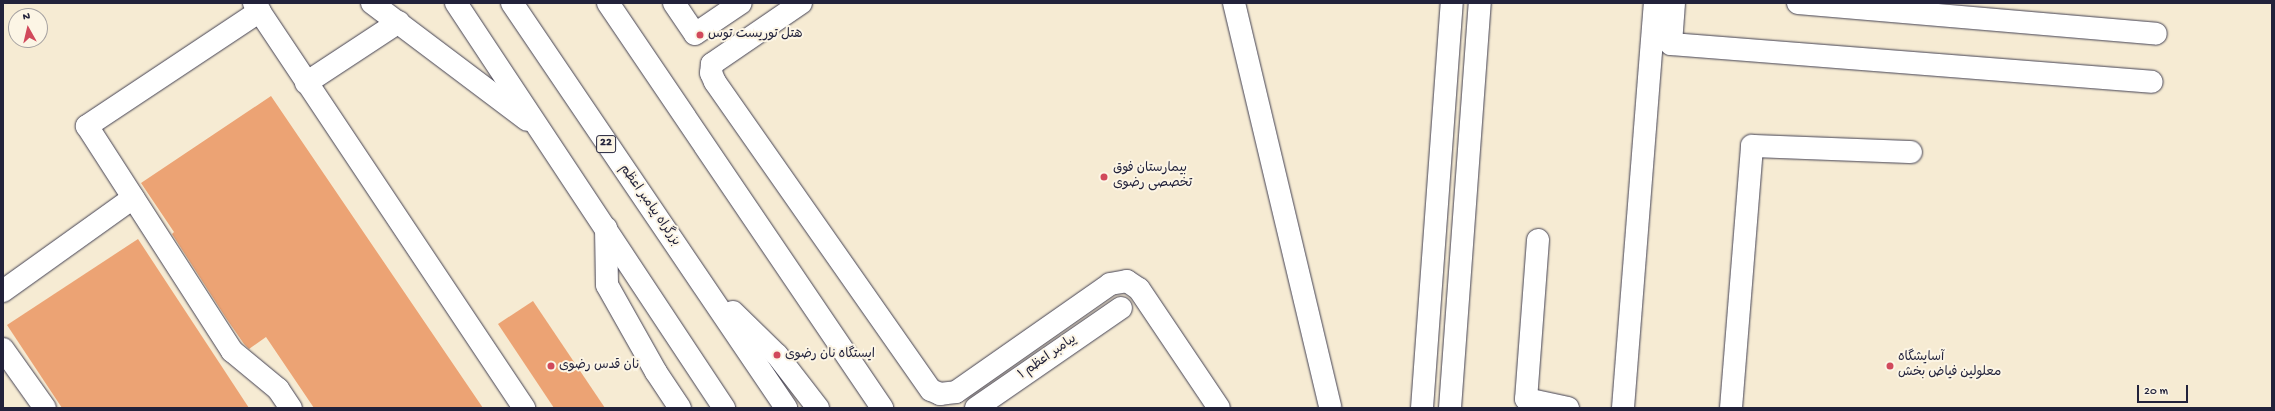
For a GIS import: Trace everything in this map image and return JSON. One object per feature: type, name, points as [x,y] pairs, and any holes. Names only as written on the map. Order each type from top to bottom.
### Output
[{"type":"main road","points":[[372,3],[543,132]]},
{"type":"main road","points":[[456,3],[543,132],[724,408]]},
{"type":"main road","name":"بزرگراه پیامبر اعظم","points":[[512,3],[565,84],[703,284],[786,408]]},
{"type":"main road","points":[[608,3],[882,408]]},
{"type":"main road","points":[[674,3],[695,34],[741,3]]},
{"type":"main road","points":[[801,3],[712,64],[711,73],[719,89],[931,390],[940,394],[956,392],[1110,284],[1127,281],[1139,289],[1219,408]]},
{"type":"main road","points":[[1234,3],[1330,407]]},
{"type":"main road","points":[[1422,408],[1452,3]]},
{"type":"main road","points":[[1450,408],[1480,3]]},
{"type":"main road","points":[[1623,408],[1655,3]]},
{"type":"main road","points":[[1674,3],[1671,44],[2152,82]]},
{"type":"main road","points":[[1798,3],[2156,34]]},
{"type":"main road","points":[[291,408],[278,389],[232,350],[88,126],[257,7],[306,83],[524,408]]},
{"type":"main road","points":[[306,83],[399,22]]},
{"type":"main road","points":[[1731,408],[1752,146],[1911,152]]},
{"type":"main road","points":[[3,292],[134,198]]},
{"type":"main road","points":[[606,228],[607,285],[656,372],[680,408]]},
{"type":"main road","points":[[1538,240],[1526,399],[1568,408]]},
{"type":"main road","points":[[703,284],[777,355],[818,408]]},
{"type":"main road","name":"پیامبر اعظم ۱","points":[[976,408],[1121,308]]},
{"type":"main road","points":[[3,349],[45,408]]},
{"type":"building","points":[[271,96],[483,408],[314,408],[266,337],[249,349],[226,318],[172,234],[174,232],[141,183]]},
{"type":"building","points":[[138,239],[249,408],[62,408],[7,325]]},
{"type":"building","name":"نان قدس رضوی","points":[[533,301],[605,408],[554,408],[498,324]]},
{"type":"place","name":"هتل توریست توس","points":[[700,35]]},
{"type":"place","name":"بیمارستان فوق تخصصی رضوی","points":[[1104,177]]},
{"type":"place","name":"ایستگاه نان رضوی","points":[[777,355]]},
{"type":"place","name":"نان قدس رضوی","points":[[551,366]]},
{"type":"place","name":"آسایشگاه معلولین فیاض بخش","points":[[1890,366]]}]
